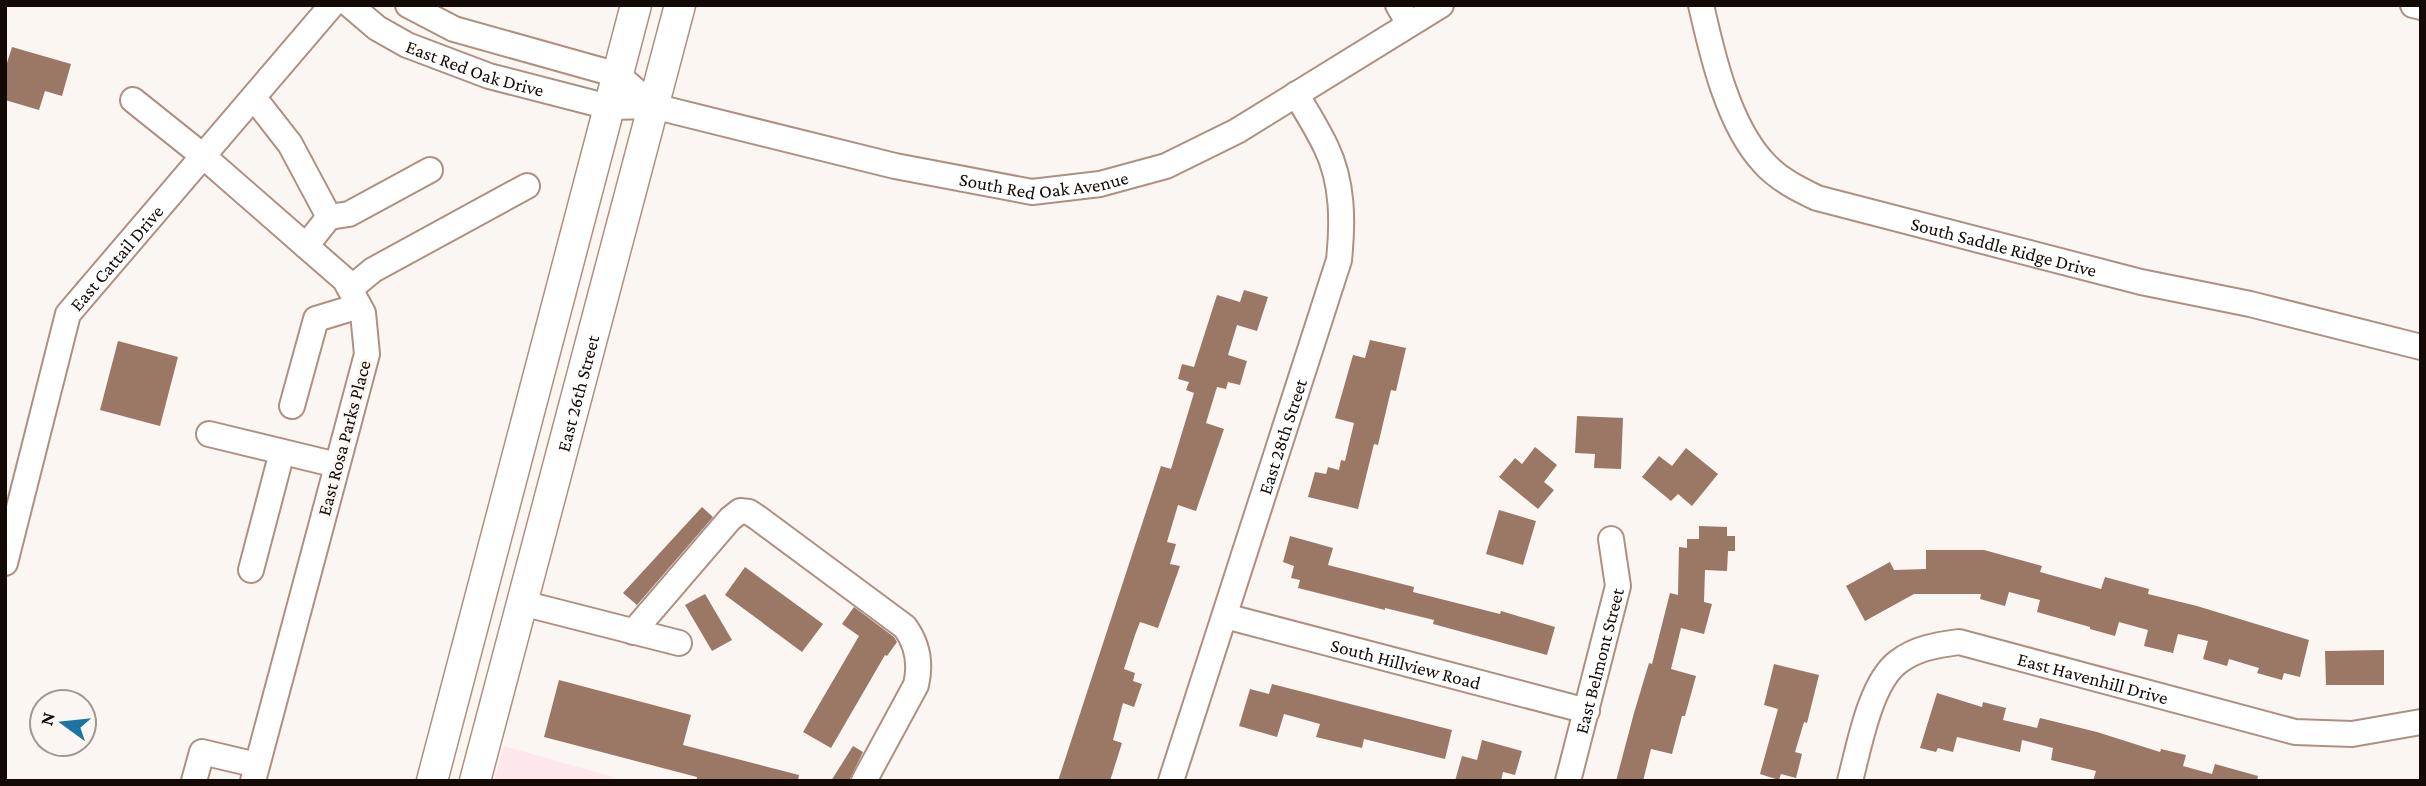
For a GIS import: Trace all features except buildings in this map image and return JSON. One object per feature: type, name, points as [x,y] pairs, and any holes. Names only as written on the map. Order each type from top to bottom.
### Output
[{"type":"main road","points":[[432,781],[636,5]]},
{"type":"main road","name":"East 26th Street","points":[[475,781],[680,5]]},
{"type":"street","name":"East Cattail Drive","points":[[5,563],[68,314],[332,5]]},
{"type":"street","name":"East Red Oak Drive","points":[[350,5],[377,28],[407,45],[446,61],[489,76],[610,107]]},
{"type":"street","name":"East Red Oak Drive","points":[[408,5],[454,29],[618,75],[653,106]]},
{"type":"street","name":"South Red Oak Avenue","points":[[610,107],[653,106],[895,166],[1032,192],[1100,184],[1167,166],[1237,131],[1296,94],[1404,15],[1440,5]]},
{"type":"street","name":"South Saddle Ridge Drive","points":[[1701,5],[1723,88],[1747,138],[1761,161],[1776,174],[1817,198],[2141,282],[2240,302],[2421,346]]},
{"type":"street","points":[[2413,5],[2421,7]]},
{"type":"street","name":"East 28th Street","points":[[1171,781],[1339,260],[1342,224],[1336,175],[1327,148],[1296,94]]},
{"type":"street","points":[[254,98],[290,144],[329,217]]},
{"type":"street","points":[[133,100],[203,156],[345,280],[354,297]]},
{"type":"street","points":[[306,246],[329,217],[349,214],[430,170]]},
{"type":"street","points":[[292,406],[316,319],[354,297],[373,270],[527,186]]},
{"type":"street","name":"East Rosa Parks Place","points":[[255,773],[367,354],[363,313],[354,297]]},
{"type":"street","points":[[209,434],[337,465]]},
{"type":"street","points":[[251,570],[282,452]]},
{"type":"street","points":[[632,632],[730,519],[740,511],[758,517],[905,627],[912,637],[918,654],[919,673],[916,685],[864,781]]},
{"type":"street","name":"East Belmont Street","points":[[1568,781],[1618,586],[1611,539]]},
{"type":"street","points":[[522,603],[678,643]]},
{"type":"street","name":"South Hillview Road","points":[[1225,616],[1587,712]]},
{"type":"street","name":"East Havenhill Drive","points":[[1850,781],[1871,704],[1896,663],[1933,646],[1959,642],[2295,732],[2352,734],[2421,722]]},
{"type":"street","points":[[194,781],[202,751],[255,773]]},
{"type":"shaded area","points":[[504,746],[627,781],[494,781]]}]
